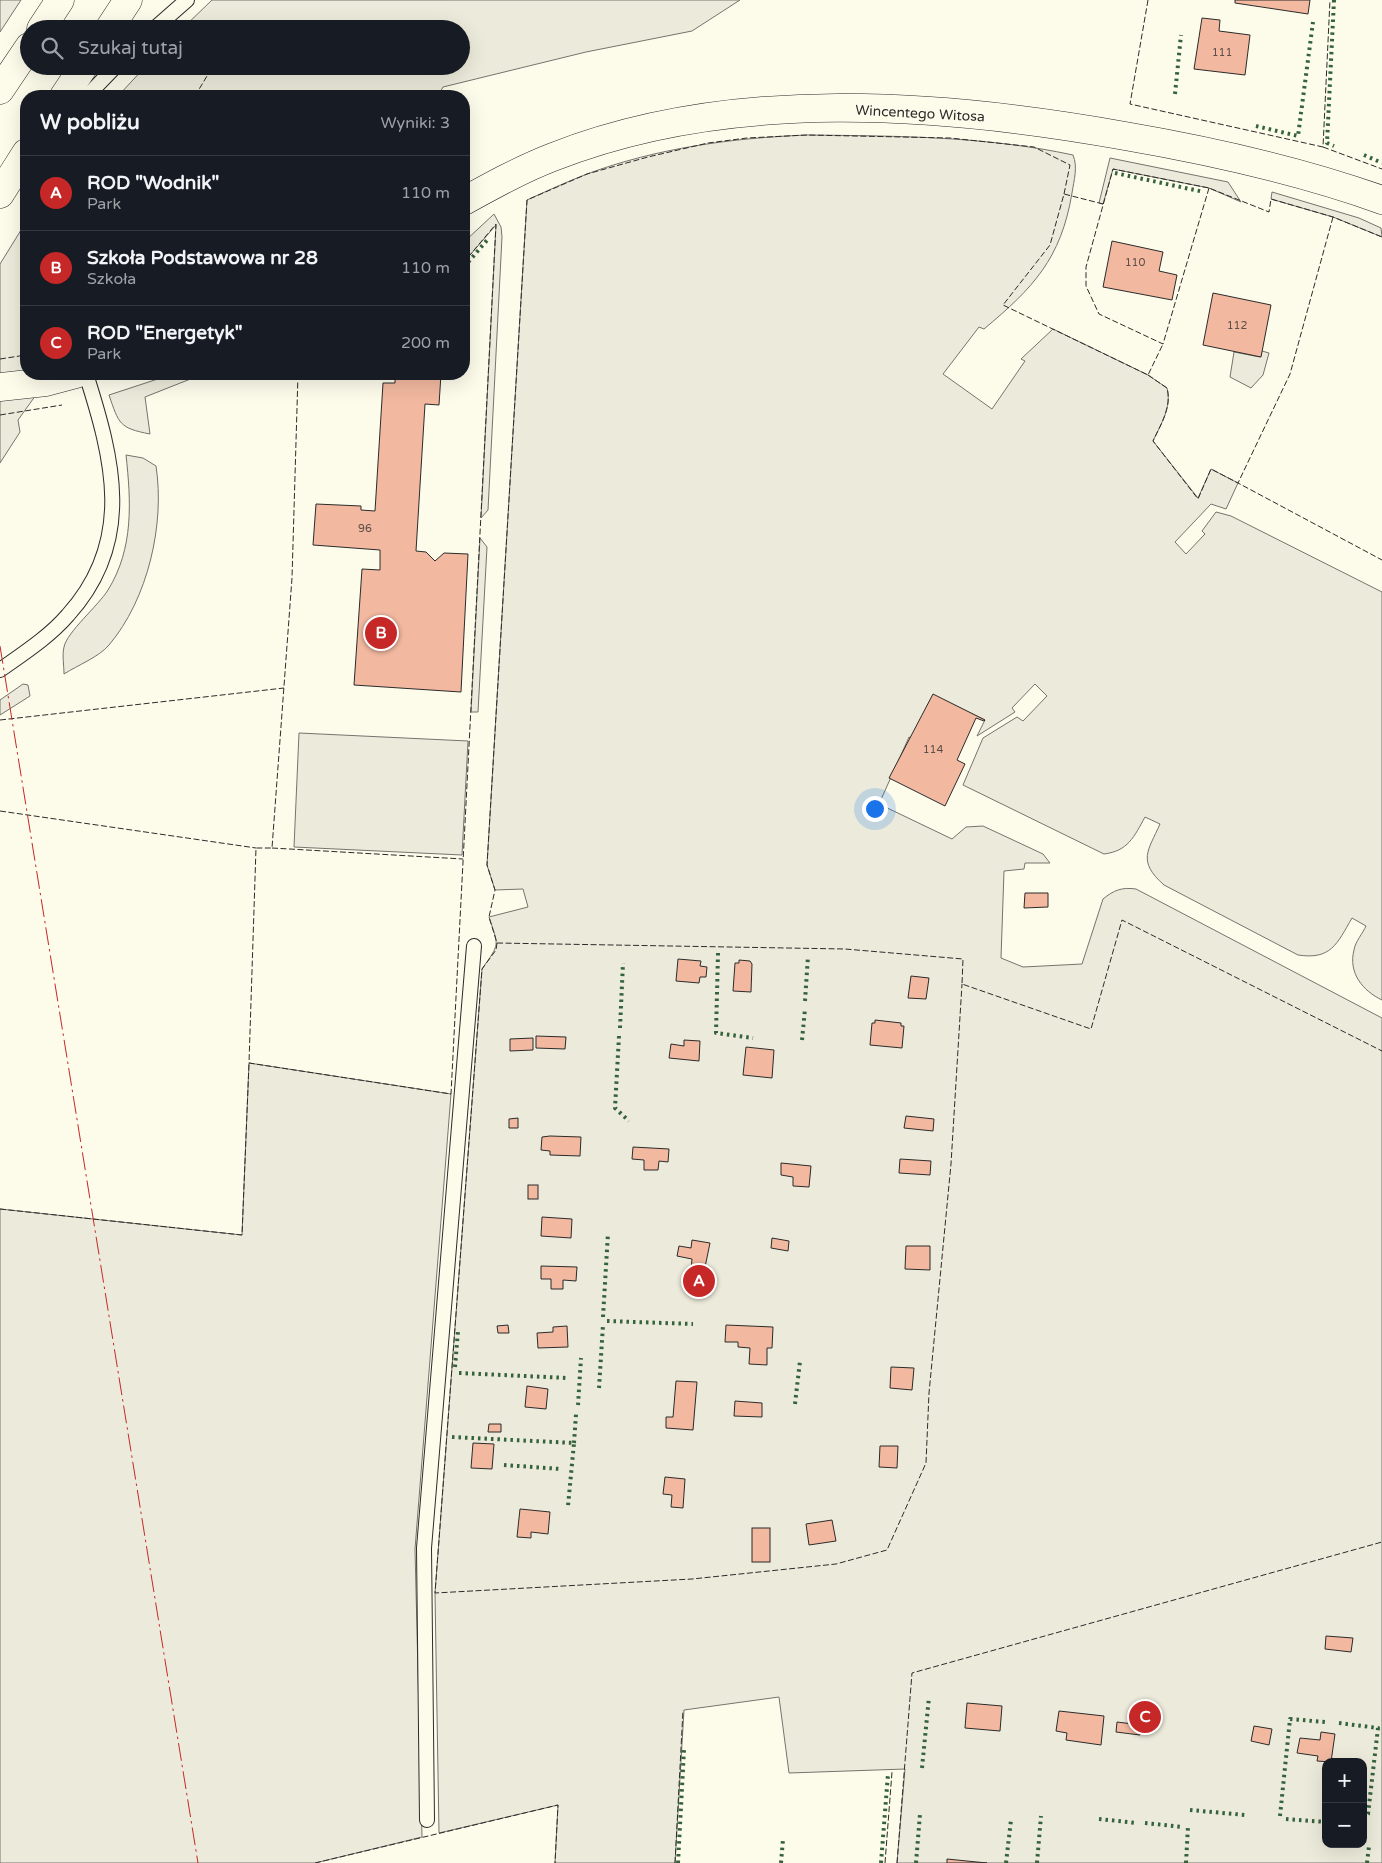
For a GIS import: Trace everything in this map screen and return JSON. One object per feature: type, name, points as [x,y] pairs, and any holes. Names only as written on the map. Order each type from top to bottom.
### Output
[{"type":"main road","points":[[47,20],[60,0]]},
{"type":"main road","points":[[115,20],[128,0]]},
{"type":"main road","points":[[0,90],[20,60]]},
{"type":"main road","points":[[68,90],[78,75]]},
{"type":"main road","name":"Wincentego Witosa","points":[[470,198],[514,173],[554,156],[640,130],[738,114],[822,109],[964,113],[1091,130],[1198,149],[1263,164],[1382,200]]},
{"type":"main road","points":[[0,388],[54,380]]},
{"type":"lane","points":[[164,20],[187,0]]},
{"type":"lane","points":[[93,90],[107,75]]},
{"type":"lane","points":[[0,670],[41,641],[68,615],[86,593],[101,566],[111,537],[112,477],[107,444],[88,380]]},
{"type":"lane","points":[[428,1820],[424,1548],[474,946]]},
{"type":"shaded area","points":[[0,0],[21,0],[0,32]]},
{"type":"shaded area","points":[[212,0],[740,0],[692,31],[586,52],[443,87],[441,90],[124,90],[138,75],[470,75],[470,20],[191,20]]},
{"type":"shaded area","points":[[807,135],[940,138],[1007,144],[1073,155],[1075,178],[1072,193],[1067,216],[1052,254],[1042,270],[1017,300],[984,329],[979,327],[943,374],[992,409],[1025,361],[1021,359],[1053,329],[1148,375],[1167,388],[1168,395],[1167,409],[1153,441],[1198,498],[1211,469],[1238,483],[1226,509],[1211,504],[1175,542],[1186,554],[1205,534],[1202,531],[1216,512],[1231,516],[1382,592],[1382,1000],[1369,992],[1355,974],[1353,958],[1355,947],[1366,926],[1352,918],[1332,948],[1318,955],[1298,955],[1164,885],[1150,869],[1147,856],[1160,824],[1145,817],[1134,837],[1125,846],[1119,850],[1104,854],[963,785],[983,738],[1017,717],[1023,721],[1047,696],[1035,684],[1012,708],[1015,712],[977,736],[985,720],[933,695],[911,738],[909,737],[879,804],[952,839],[966,827],[983,826],[1043,854],[1050,863],[1025,863],[1024,869],[1004,871],[1001,958],[1023,967],[1082,964],[1103,899],[1118,890],[1126,888],[1136,889],[1382,1018],[1382,1863],[897,1863],[905,1769],[789,1773],[779,1697],[684,1710],[675,1863],[555,1863],[558,1805],[439,1833],[435,1593],[482,969],[495,949],[496,944],[495,934],[489,917],[528,907],[523,889],[495,890],[487,865],[527,200],[587,174],[640,157],[695,146]]},
{"type":"shaded area","points":[[1110,158],[1228,182],[1241,202],[1209,188],[1113,169],[1103,204],[1099,203]]},
{"type":"shaded area","points":[[1272,192],[1359,218],[1381,228],[1382,237],[1333,217],[1271,199]]},
{"type":"shaded area","points":[[494,214],[501,227],[502,237],[488,510],[481,518],[496,225],[470,255],[470,236]]},
{"type":"shaded area","points":[[20,232],[20,380],[47,380],[18,420],[20,432],[0,463],[0,264]]},
{"type":"shaded area","points":[[1262,351],[1269,353],[1263,375],[1251,388],[1230,377],[1234,352],[1260,357]]},
{"type":"shaded area","points":[[155,380],[188,380],[145,397],[150,434],[126,427],[118,419],[109,395]]},
{"type":"shaded area","points":[[126,455],[143,458],[156,466],[158,512],[150,560],[134,606],[123,626],[109,645],[94,657],[64,674],[63,653],[66,641],[108,590],[122,558],[129,524]]},
{"type":"shaded area","points":[[480,538],[487,547],[478,712],[471,712]]},
{"type":"shaded area","points":[[23,684],[28,685],[30,696],[0,715],[0,700]]},
{"type":"shaded area","points":[[299,733],[468,741],[462,855],[294,847]]},
{"type":"shaded area","points":[[249,1063],[451,1094],[415,1549],[422,1837],[315,1863],[0,1863],[0,1209],[242,1235]]},
{"type":"building","points":[[1235,0],[1310,0],[1308,14],[1235,3]]},
{"type":"building","points":[[1202,18],[1220,20],[1219,31],[1250,35],[1245,75],[1194,69]]},
{"type":"building","points":[[1112,241],[1163,252],[1159,271],[1177,275],[1172,300],[1103,287]]},
{"type":"building","points":[[1213,293],[1271,305],[1261,357],[1203,345]]},
{"type":"building","points":[[395,380],[441,380],[439,405],[425,404],[416,551],[426,552],[435,561],[444,553],[468,554],[461,692],[354,685],[362,569],[380,570],[380,550],[313,545],[316,504],[361,506],[361,510],[375,511],[383,383],[395,383]]},
{"type":"building","points":[[933,694],[985,720],[976,718],[957,760],[965,764],[945,806],[889,778]]},
{"type":"building","points":[[1025,893],[1048,893],[1048,907],[1024,908]]},
{"type":"building","points":[[678,959],[701,961],[700,966],[707,967],[706,977],[700,977],[699,983],[676,981]]},
{"type":"building","points":[[739,960],[750,961],[752,964],[751,992],[733,991],[735,963],[739,963]]},
{"type":"building","points":[[911,976],[929,978],[926,999],[908,998]]},
{"type":"building","points":[[875,1020],[901,1023],[901,1026],[904,1026],[902,1048],[870,1045],[872,1023],[875,1023]]},
{"type":"building","points":[[536,1036],[566,1037],[565,1049],[536,1048]]},
{"type":"building","points":[[533,1038],[533,1050],[510,1051],[510,1039]]},
{"type":"building","points":[[684,1040],[700,1041],[699,1061],[669,1058],[671,1044],[684,1046]]},
{"type":"building","points":[[746,1047],[774,1050],[772,1078],[743,1075]]},
{"type":"building","points":[[906,1116],[934,1119],[933,1131],[904,1128]]},
{"type":"building","points":[[518,1118],[518,1128],[509,1128],[509,1119]]},
{"type":"building","points":[[542,1137],[581,1137],[580,1156],[550,1155],[550,1151],[541,1150]]},
{"type":"building","points":[[633,1147],[669,1149],[668,1162],[659,1161],[658,1170],[644,1170],[644,1160],[632,1159]]},
{"type":"building","points":[[900,1159],[931,1161],[930,1175],[899,1173]]},
{"type":"building","points":[[781,1163],[811,1166],[809,1187],[793,1186],[793,1177],[781,1175]]},
{"type":"building","points":[[528,1185],[538,1185],[538,1199],[528,1199]]},
{"type":"building","points":[[542,1217],[572,1219],[571,1238],[541,1236]]},
{"type":"building","points":[[772,1238],[789,1241],[788,1251],[771,1248]]},
{"type":"building","points":[[692,1240],[710,1243],[704,1272],[691,1270],[692,1259],[677,1256],[679,1246],[691,1248]]},
{"type":"building","points":[[906,1246],[930,1246],[930,1270],[905,1269]]},
{"type":"building","points":[[541,1266],[577,1267],[576,1281],[563,1280],[563,1289],[551,1289],[551,1279],[541,1279]]},
{"type":"building","points":[[508,1325],[509,1333],[498,1333],[497,1326]]},
{"type":"building","points":[[726,1325],[773,1327],[772,1348],[767,1348],[767,1365],[749,1364],[750,1348],[738,1347],[738,1342],[725,1342]]},
{"type":"building","points":[[567,1326],[568,1347],[538,1348],[537,1333],[553,1332],[553,1327]]},
{"type":"building","points":[[891,1367],[914,1368],[912,1390],[890,1388]]},
{"type":"building","points":[[676,1381],[697,1382],[693,1430],[666,1428],[666,1417],[673,1417]]},
{"type":"building","points":[[527,1386],[548,1389],[546,1409],[525,1407]]},
{"type":"building","points":[[735,1401],[762,1403],[762,1417],[734,1416]]},
{"type":"building","points":[[489,1424],[501,1424],[501,1432],[488,1432]]},
{"type":"building","points":[[473,1443],[494,1444],[492,1469],[471,1468]]},
{"type":"building","points":[[880,1446],[898,1446],[897,1468],[879,1467]]},
{"type":"building","points":[[665,1477],[685,1479],[683,1508],[671,1507],[672,1495],[663,1494]]},
{"type":"building","points":[[520,1509],[550,1512],[548,1534],[531,1532],[531,1538],[517,1537]]},
{"type":"building","points":[[832,1520],[836,1541],[809,1545],[806,1524]]},
{"type":"building","points":[[752,1528],[770,1528],[770,1562],[752,1562]]},
{"type":"building","points":[[1326,1636],[1353,1638],[1351,1652],[1325,1649]]},
{"type":"building","points":[[967,1703],[1002,1706],[1000,1731],[965,1728]]},
{"type":"building","points":[[1059,1711],[1104,1716],[1101,1745],[1066,1740],[1067,1733],[1056,1731]]},
{"type":"building","points":[[1117,1722],[1141,1725],[1140,1735],[1116,1732]]},
{"type":"building","points":[[1254,1726],[1272,1729],[1269,1745],[1251,1741]]},
{"type":"building","points":[[1321,1732],[1335,1734],[1332,1758],[1322,1758],[1322,1761],[1317,1761],[1318,1756],[1297,1753],[1300,1738],[1320,1740]]},
{"type":"building","points":[[947,1859],[987,1863],[947,1863]]},
{"type":"hedge","points":[[1334,0],[1327,143],[1334,146]]},
{"type":"hedge","points":[[1256,126],[1298,136],[1313,22]]},
{"type":"hedge","points":[[1175,94],[1181,35]]},
{"type":"hedge","points":[[1364,155],[1382,163]]},
{"type":"hedge","points":[[1115,173],[1204,192]]},
{"type":"hedge","points":[[470,260],[488,239]]},
{"type":"hedge","points":[[718,953],[716,1033],[753,1038]]},
{"type":"hedge","points":[[805,1001],[808,956]]},
{"type":"hedge","points":[[620,1028],[623,963]]},
{"type":"hedge","points":[[802,1040],[805,1009]]},
{"type":"hedge","points":[[619,1036],[615,1108],[629,1121]]},
{"type":"hedge","points":[[603,1317],[608,1233]]},
{"type":"hedge","points":[[607,1321],[693,1324]]},
{"type":"hedge","points":[[599,1388],[603,1325]]},
{"type":"hedge","points":[[455,1367],[458,1331]]},
{"type":"hedge","points":[[578,1405],[581,1358]]},
{"type":"hedge","points":[[795,1404],[800,1361]]},
{"type":"hedge","points":[[459,1373],[568,1378]]},
{"type":"hedge","points":[[574,1443],[576,1414]]},
{"type":"hedge","points":[[452,1437],[574,1443],[568,1506]]},
{"type":"hedge","points":[[504,1465],[561,1469]]},
{"type":"hedge","points":[[922,1768],[929,1697]]},
{"type":"hedge","points":[[1280,1816],[1290,1719],[1325,1722]]},
{"type":"hedge","points":[[1339,1723],[1378,1728],[1367,1815]]},
{"type":"hedge","points":[[678,1863],[684,1750]]},
{"type":"hedge","points":[[881,1863],[888,1774]]},
{"type":"hedge","points":[[1190,1810],[1245,1815]]},
{"type":"hedge","points":[[916,1863],[920,1814]]},
{"type":"hedge","points":[[1037,1863],[1041,1816]]},
{"type":"hedge","points":[[1099,1819],[1137,1823]]},
{"type":"hedge","points":[[1286,1819],[1322,1822]]},
{"type":"hedge","points":[[1006,1863],[1011,1820]]},
{"type":"hedge","points":[[1145,1823],[1183,1827]]},
{"type":"hedge","points":[[1186,1863],[1188,1826]]},
{"type":"hedge","points":[[781,1863],[783,1839]]},
{"type":"hedge","points":[[1367,1863],[1369,1846]]},
{"type":"fence","points":[[1148,0],[1130,104],[1323,147],[1330,0]]},
{"type":"fence","points":[[199,90],[208,75]]},
{"type":"fence","points":[[1064,194],[1070,165],[1034,147],[950,138],[807,135],[747,138],[708,143],[587,174],[527,200],[487,865],[495,890],[489,917],[497,943],[845,949],[963,959],[962,984],[1091,1029],[1122,920],[1382,1051]]},
{"type":"fence","points":[[1323,147],[1382,169]]},
{"type":"fence","points":[[1209,188],[1163,344],[1099,314],[1086,286],[1086,267],[1113,169],[1209,188],[1269,212],[1271,199],[1333,217],[1382,237]]},
{"type":"fence","points":[[1103,204],[1064,194],[1050,245],[1003,305],[1148,375],[1163,344]]},
{"type":"fence","points":[[1333,217],[1290,374],[1238,483],[1382,560]]},
{"type":"fence","points":[[298,380],[292,578],[272,848],[256,848],[249,1063],[451,1094],[496,224],[470,255]]},
{"type":"fence","points":[[0,359],[20,356]]},
{"type":"fence","points":[[1148,375],[1167,388],[1168,395],[1167,409],[1153,441],[1198,499],[1211,469],[1238,483]]},
{"type":"fence","points":[[0,415],[62,405]]},
{"type":"fence","points":[[0,720],[284,688]]},
{"type":"fence","points":[[0,811],[256,848]]},
{"type":"fence","points":[[272,848],[463,859]]},
{"type":"fence","points":[[497,943],[496,950],[482,969],[435,1593],[692,1579],[836,1564],[887,1550],[926,1463],[929,1393],[951,1164],[962,984]]},
{"type":"fence","points":[[0,1209],[242,1235],[249,1063]]},
{"type":"fence","points":[[897,1863],[912,1673],[1382,1542]]},
{"type":"fence","points":[[675,1863],[683,1710]]},
{"type":"fence","points":[[885,1863],[892,1772]]},
{"type":"fence","points":[[315,1863],[558,1805],[555,1863]]},
{"type":"power","points":[[0,646],[198,1863]]},
{"type":"place","name":"Szkoła Podstawowa nr 28","points":[[381,633]]},
{"type":"place","name":"ROD \"Wodnik\"","points":[[699,1281]]},
{"type":"place","name":"ROD \"Energetyk\"","points":[[1145,1717]]}]
